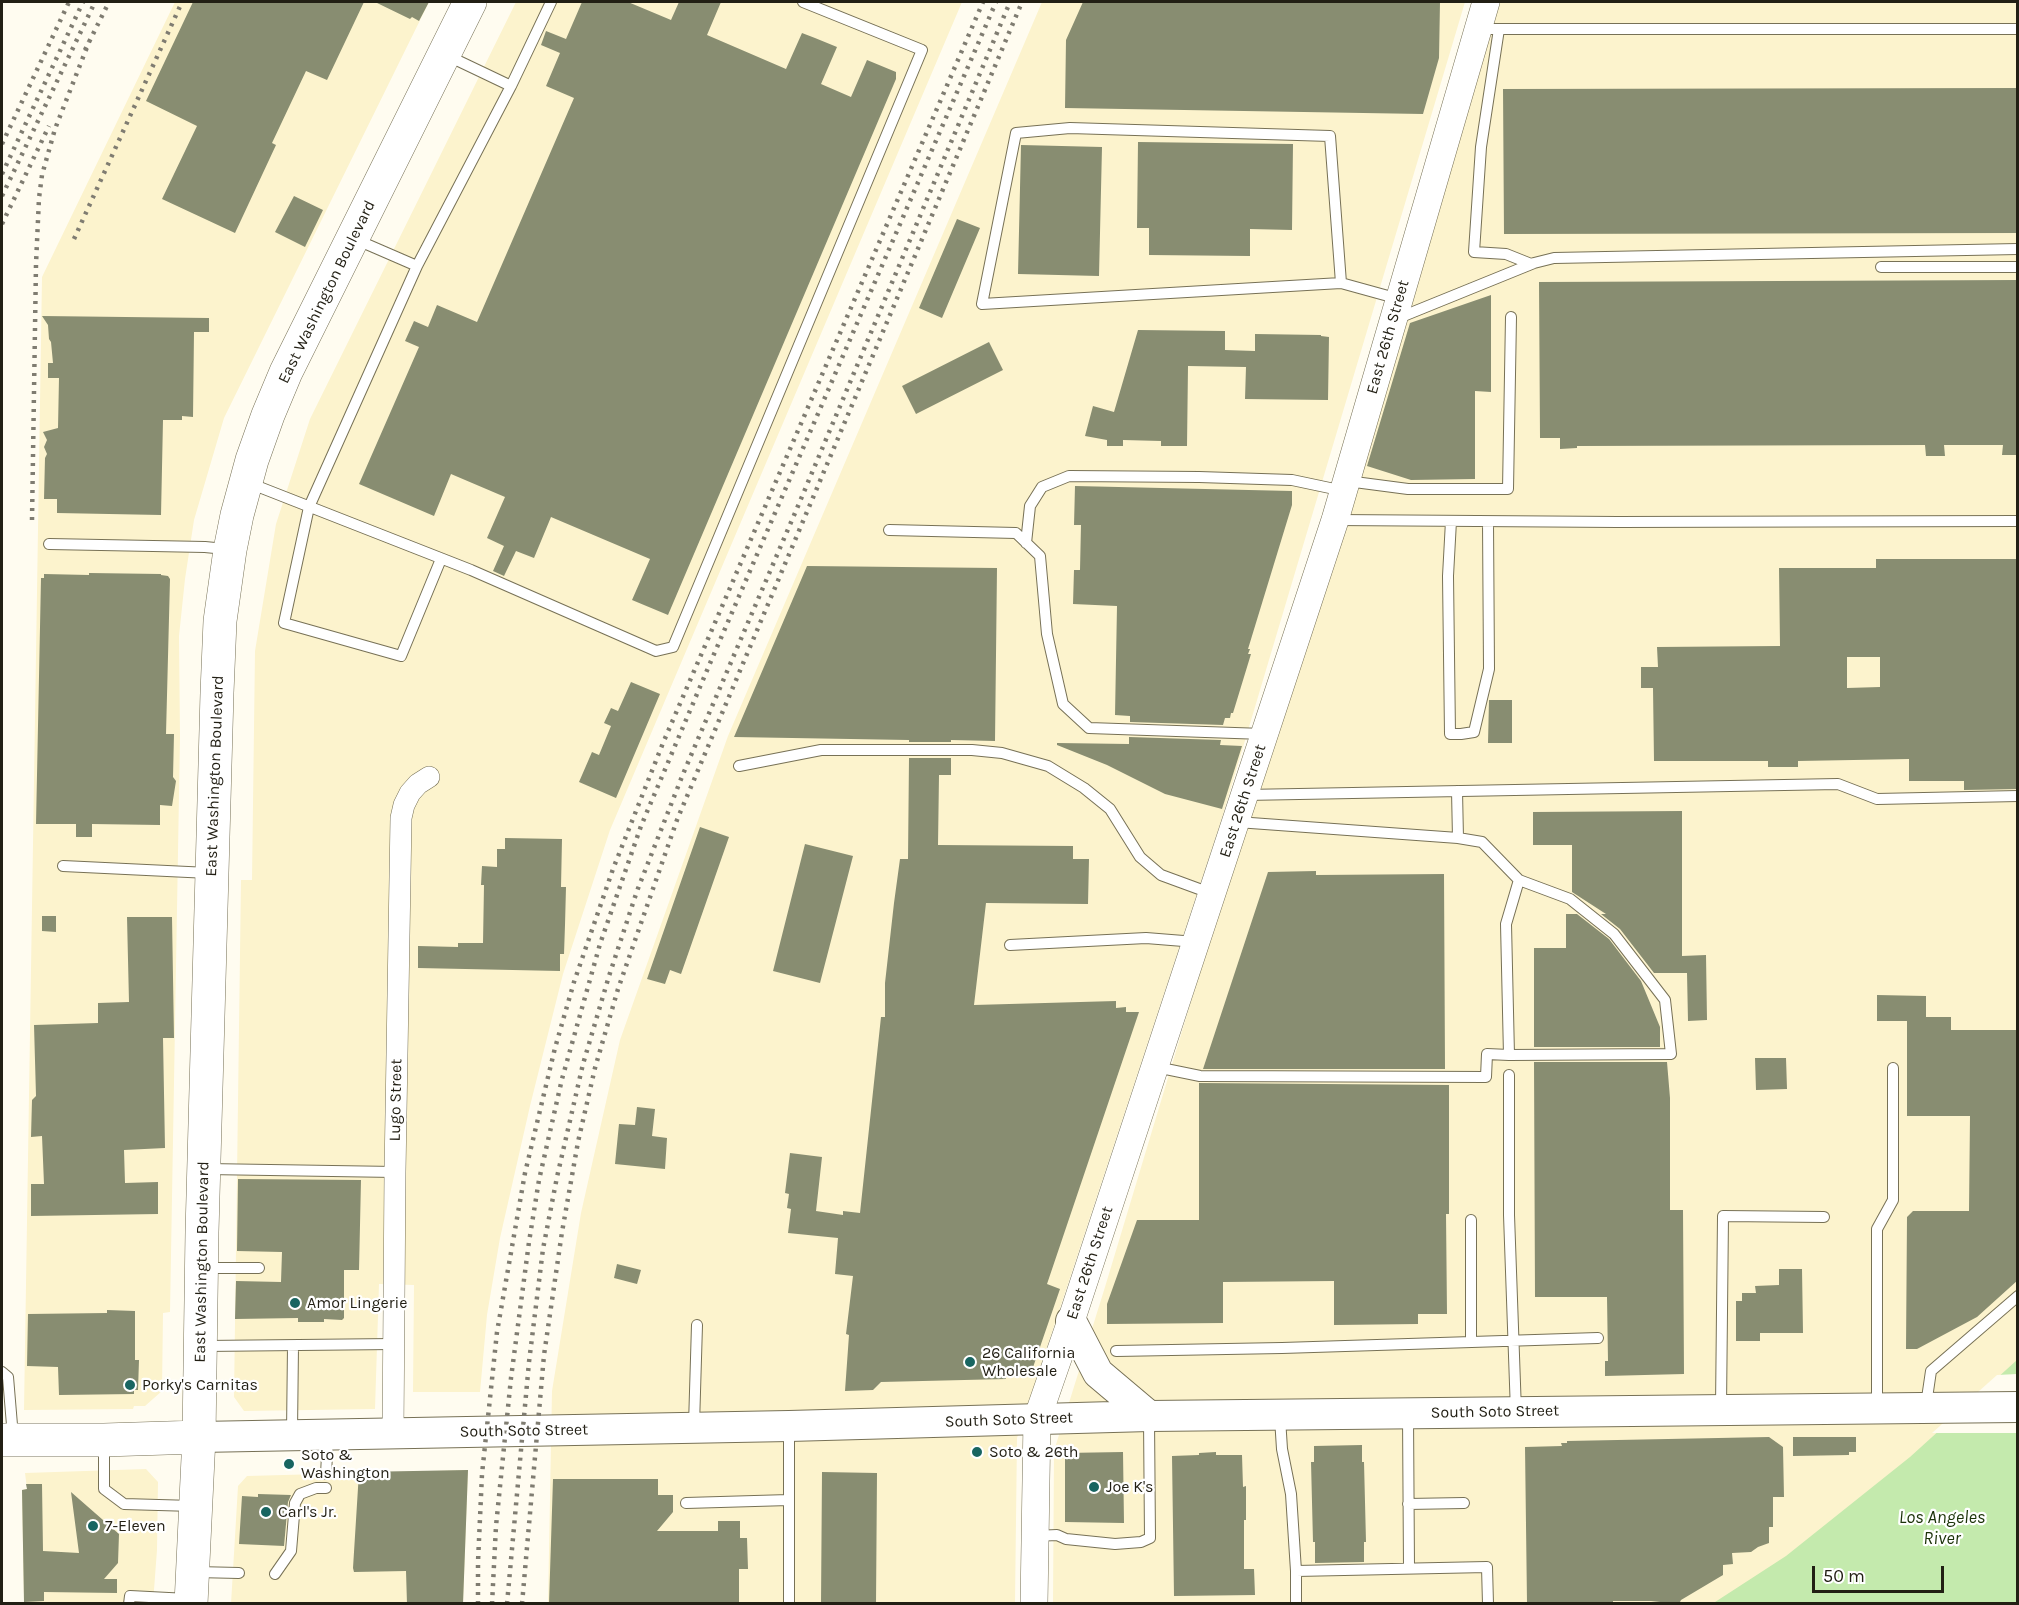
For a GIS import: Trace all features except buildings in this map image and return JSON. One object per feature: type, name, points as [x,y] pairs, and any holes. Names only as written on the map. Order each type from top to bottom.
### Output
[{"type":"main road","name":"East Washington Boulevard","points":[[192,1592],[199,1437],[204,1169],[220,621],[230,550],[246,482],[268,415],[286,372],[470,2]]},
{"type":"main road","points":[[1071,1321],[1098,1374],[1149,1416]]},
{"type":"main road","name":"South Soto Street","points":[[7,1440],[328,1436],[1149,1416],[2018,1407]]},
{"type":"street","name":"East 26th Street","points":[[1034,1604],[1037,1419],[1335,520],[1396,310],[1489,29],[1486,2]]},
{"type":"street","name":"Lugo Street","points":[[393,1433],[401,818],[410,793],[429,777]]},
{"type":"lane","points":[[441,559],[401,656],[284,622],[309,507],[417,266],[511,86],[551,2]]},
{"type":"lane","points":[[246,482],[471,570],[656,651],[673,647],[922,50],[802,2]]},
{"type":"lane","points":[[1531,264],[1506,254],[1474,252],[1489,29],[2018,29]]},
{"type":"lane","points":[[444,54],[511,86]]},
{"type":"lane","points":[[1341,283],[1330,136],[1070,128],[1016,133],[982,304],[1341,283],[1396,310],[1554,258],[2018,249]]},
{"type":"lane","points":[[353,238],[417,266]]},
{"type":"lane","points":[[1881,267],[2018,267]]},
{"type":"lane","points":[[1026,543],[1030,506],[1042,487],[1068,476],[1292,480],[1345,486],[1408,489],[1508,489],[1511,317]]},
{"type":"lane","points":[[1335,520],[2018,521]]},
{"type":"lane","points":[[1451,521],[1448,576],[1450,734],[1474,732],[1489,669],[1488,522]]},
{"type":"lane","points":[[889,530],[1016,533],[1040,556],[1047,634],[1063,705],[1089,728],[1265,734]]},
{"type":"lane","points":[[49,544],[205,547],[230,550]]},
{"type":"lane","points":[[739,766],[821,750],[972,750],[1002,753],[1048,766],[1084,788],[1110,809],[1140,857],[1161,875],[1212,894]]},
{"type":"lane","points":[[1245,795],[1838,784],[1877,799],[2018,796]]},
{"type":"lane","points":[[1457,791],[1458,838]]},
{"type":"lane","points":[[1155,1067],[1200,1076],[1486,1077],[1487,1054],[1671,1054],[1665,1000],[1614,934],[1570,899],[1519,880],[1482,842],[1458,838],[1236,822]]},
{"type":"lane","points":[[63,867],[212,873]]},
{"type":"lane","points":[[1509,1055],[1506,924],[1519,880]]},
{"type":"lane","points":[[1010,945],[1146,938],[1196,942]]},
{"type":"lane","points":[[1877,1408],[1877,1229],[1893,1200],[1893,1068]]},
{"type":"lane","points":[[1509,1075],[1509,1215],[1516,1412]]},
{"type":"lane","points":[[204,1169],[395,1172]]},
{"type":"lane","points":[[1720,1410],[1723,1216],[1824,1217]]},
{"type":"lane","points":[[1471,1220],[1471,1342]]},
{"type":"lane","points":[[202,1268],[259,1268]]},
{"type":"lane","points":[[1925,1408],[1931,1371],[2018,1296]]},
{"type":"lane","points":[[694,1428],[697,1325]]},
{"type":"lane","points":[[1116,1351],[1598,1338]]},
{"type":"lane","points":[[201,1346],[393,1344]]},
{"type":"lane","points":[[292,1436],[293,1346]]},
{"type":"lane","points":[[2,1372],[8,1377],[7,1440]]},
{"type":"lane","points":[[1408,1413],[1409,1568]]},
{"type":"lane","points":[[1280,1415],[1282,1449],[1291,1494],[1296,1604]]},
{"type":"lane","points":[[1035,1536],[1057,1535],[1066,1539],[1115,1544],[1141,1542],[1150,1538],[1149,1416]]},
{"type":"lane","points":[[789,1426],[789,1604]]},
{"type":"lane","points":[[326,1474],[328,1436]]},
{"type":"lane","points":[[104,1440],[104,1489],[124,1504],[196,1506]]},
{"type":"lane","points":[[275,1574],[291,1551],[295,1503],[300,1494],[326,1488]]},
{"type":"lane","points":[[686,1503],[789,1500]]},
{"type":"lane","points":[[1408,1504],[1464,1503]]},
{"type":"lane","points":[[1296,1571],[1487,1566],[1488,1604]]},
{"type":"lane","points":[[129,1604],[130,1596],[192,1592],[238,1573]]},
{"type":"shaded area","points":[[175,2],[429,2],[224,418],[194,520],[179,636],[180,737],[170,1312],[163,1313],[162,1391],[145,1406],[134,1406],[133,1409],[24,1410],[42,277]]},
{"type":"shaded area","points":[[516,2],[962,2],[610,830],[563,974],[530,1106],[500,1238],[487,1315],[480,1392],[413,1392],[414,1285],[379,1284],[375,1409],[244,1411],[234,1397],[241,880],[252,880],[255,651],[276,524],[310,419]]},
{"type":"shaded area","points":[[1042,2],[1465,2],[1221,821],[1017,1438],[1015,1603],[548,1604],[552,1391],[581,1213],[620,1040],[728,736]]},
{"type":"shaded area","points":[[1492,2],[2017,2],[2017,1603],[1053,1604],[1054,1451]]},
{"type":"shaded area","points":[[146,1469],[158,1482],[157,1550],[153,1603],[24,1603],[22,1490],[27,1489],[25,1473]]},
{"type":"shaded area","points":[[468,1470],[463,1603],[231,1604],[238,1486],[247,1476]]},
{"type":"water","name":"Los Angeles River","points":[[2017,1360],[2017,1603],[1712,1604],[1786,1556],[1910,1457]]},
{"type":"pier","points":[[2017,1374],[2017,1433],[1932,1433],[1997,1375]]},
{"type":"railway","points":[[2,144],[69,2]]},
{"type":"railway","points":[[2,174],[83,2]]},
{"type":"railway","points":[[2,196],[95,2]]},
{"type":"railway","points":[[85,50],[109,2]]},
{"type":"railway","points":[[74,239],[182,2]]},
{"type":"railway","points":[[478,1604],[482,1474],[497,1332],[525,1173],[555,1048],[574,982],[613,869],[663,743],[983,2]]},
{"type":"railway","points":[[492,1604],[496,1526],[511,1378],[539,1180],[562,1079],[600,944],[641,826],[996,2]]},
{"type":"railway","points":[[507,1604],[529,1362],[543,1249],[583,1064],[609,976],[637,891],[683,774],[1010,2]]},
{"type":"railway","points":[[522,1604],[544,1355],[562,1232],[578,1142],[595,1068],[618,989],[677,820],[1022,2]]},
{"type":"railway","points":[[32,520],[39,198],[42,175],[55,129],[89,42]]},
{"type":"railway","points":[[2,224],[49,126]]},
{"type":"place","name":"Amor Lingerie","points":[[295,1303]]},
{"type":"place","name":"26 California Wholesale","points":[[970,1362]]},
{"type":"place","name":"Porky's Carnitas","points":[[130,1385]]},
{"type":"place","name":"Soto & 26th","points":[[977,1452]]},
{"type":"place","name":"Soto & Washington","points":[[289,1464]]},
{"type":"place","name":"Joe K's","points":[[1094,1487]]},
{"type":"place","name":"Carl's Jr.","points":[[266,1512]]},
{"type":"place","name":"7-Eleven","points":[[93,1526]]}]
